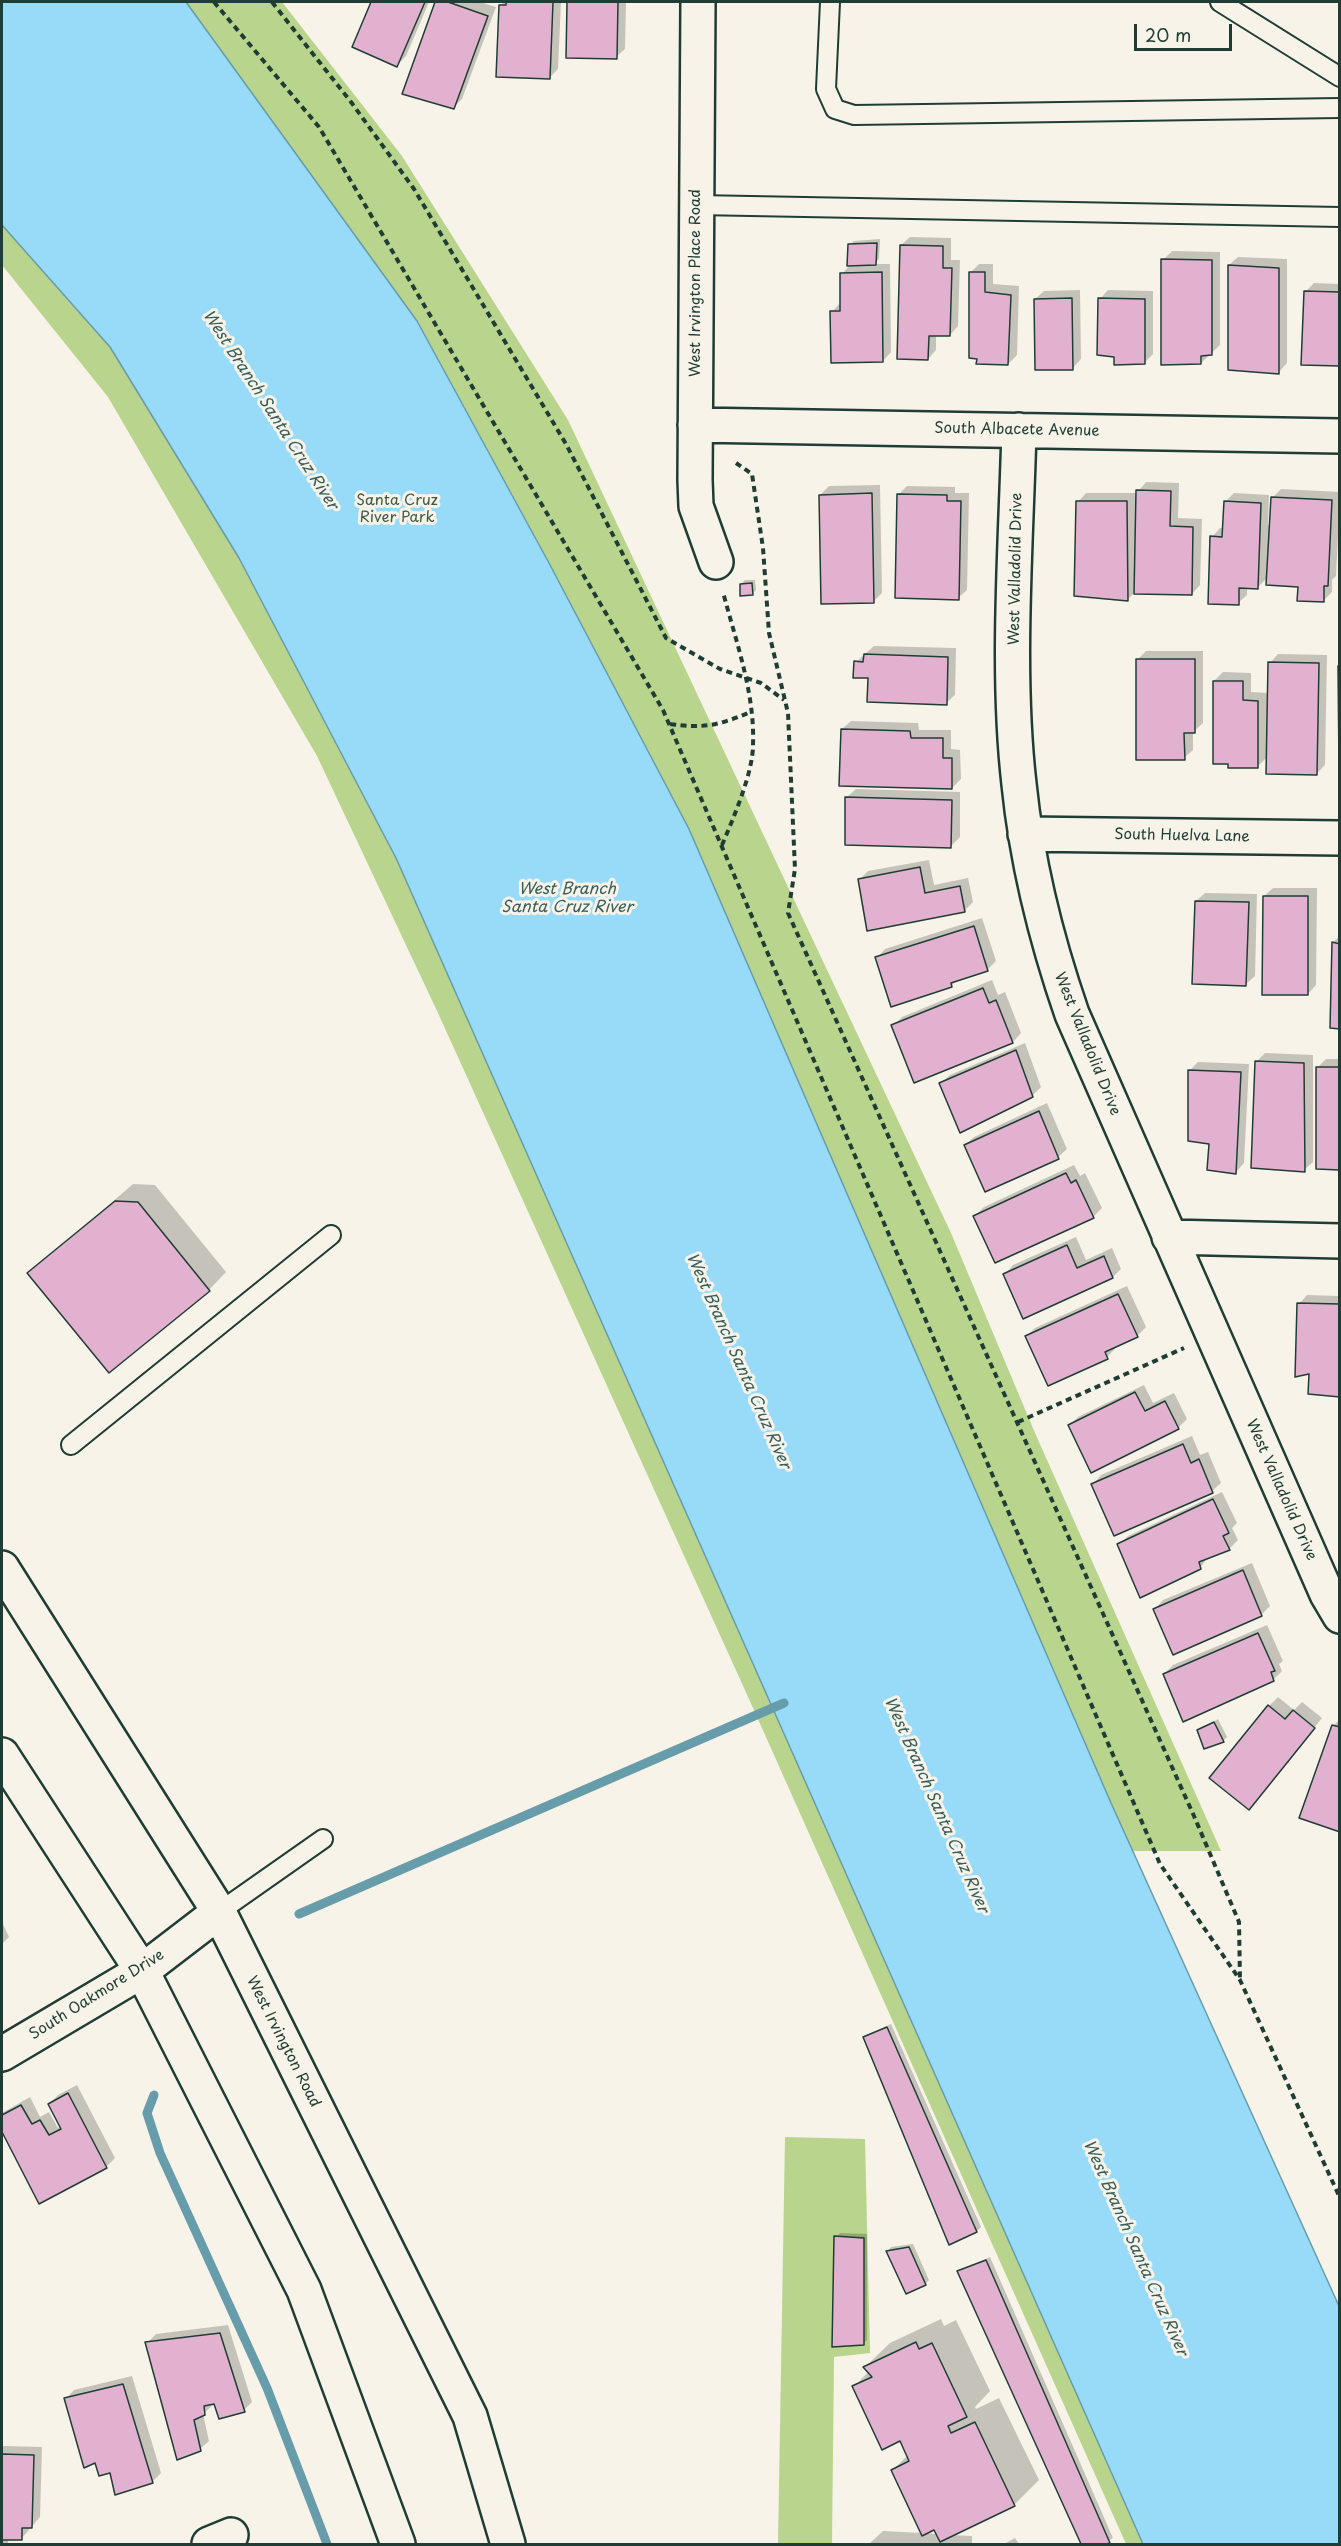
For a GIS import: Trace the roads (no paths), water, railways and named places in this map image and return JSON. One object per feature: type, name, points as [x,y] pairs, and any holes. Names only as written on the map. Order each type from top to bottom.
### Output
[{"type":"street","name":"West Irvington Place Road","points":[[698,2],[696,506],[716,562]]},
{"type":"street","name":"South Albacete Avenue","points":[[695,425],[1340,436]]},
{"type":"street","name":"West Valladolid Drive","points":[[1019,430],[1014,687],[1018,783],[1025,834],[1043,923],[1072,1014],[1327,1594],[1340,1616]]},
{"type":"street","name":"South Huelva Lane","points":[[1025,834],[1340,838]]},
{"type":"street","points":[[1169,1237],[1340,1241]]},
{"type":"street","name":"West Irvington Road","points":[[2,1568],[219,1912],[470,2416],[508,2544]]},
{"type":"street","points":[[2,1755],[142,1971],[304,2290],[398,2544]]},
{"type":"street","name":"South Oakmore Drive","points":[[2,2054],[142,1971],[219,1912]]},
{"type":"lane","points":[[830,2],[826,89],[835,109],[854,115],[1340,108]]},
{"type":"lane","points":[[1220,2],[1340,77]]},
{"type":"lane","points":[[697,206],[1340,217]]},
{"type":"lane","points":[[71,1445],[331,1235]]},
{"type":"lane","points":[[219,1912],[323,1839]]},
{"type":"water","name":"West Branch Santa Cruz River","points":[[2,2],[186,2],[417,321],[549,563],[689,829],[1111,1803],[1339,2306],[1339,2544],[1143,2544],[396,858],[239,558],[110,347],[2,225]]},
{"type":"waterway","points":[[299,1914],[784,1703]]},
{"type":"waterway","points":[[154,2095],[147,2113],[160,2153],[267,2388],[327,2544]]},
{"type":"park label","name":"Santa Cruz River Park","points":[[397,510]]}]
